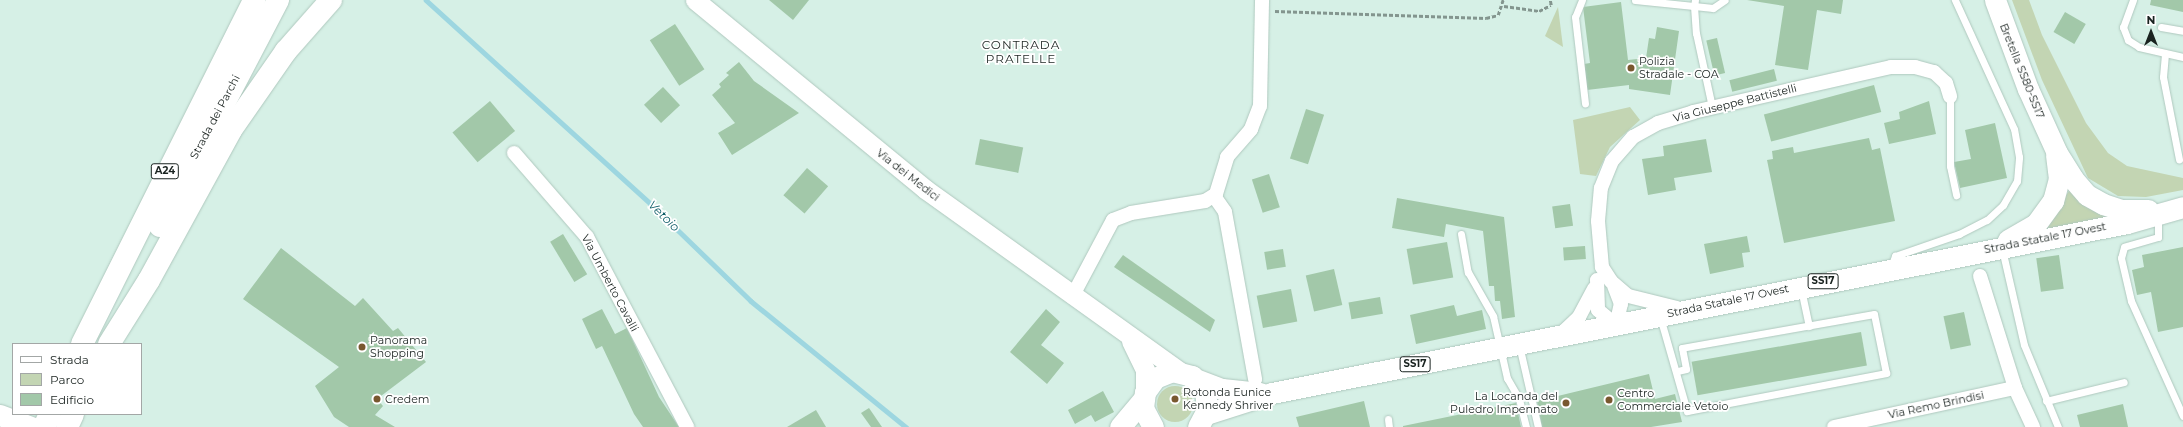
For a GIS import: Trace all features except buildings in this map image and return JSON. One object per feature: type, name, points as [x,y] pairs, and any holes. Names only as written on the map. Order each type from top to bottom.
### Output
[{"type":"highway","points":[[109,343],[149,280],[216,155],[286,51],[331,0]]},
{"type":"highway","name":"Strada dei Parchi","points":[[83,343],[264,3]]},
{"type":"highway","name":"Strada dei Parchi","points":[[104,343],[194,157],[264,3]]},
{"type":"highway","points":[[44,427],[50,415]]},
{"type":"highway","points":[[67,427],[73,415]]},
{"type":"main road","name":"Bretella SS80-SS17","points":[[1995,0],[2011,49],[2052,142],[2080,187],[2103,204],[2132,211],[2183,207]]},
{"type":"main road","name":"Bretella SS80-SS17","points":[[1960,254],[2017,236],[2042,218],[2058,188],[2052,142]]},
{"type":"main road","name":"Strada Statale 17 Ovest","points":[[1204,421],[1272,393],[2158,215],[2183,207]]},
{"type":"main road","name":"SS17","points":[[1120,427],[1159,375],[1190,376],[1207,398],[1204,421]]},
{"type":"main road","name":"Strada Statale 17 Ovest","points":[[1190,376],[1229,390],[1272,393]]},
{"type":"main road","points":[[1144,396],[1145,416],[1153,427]]},
{"type":"main road","points":[[0,415],[32,427]]},
{"type":"street","name":"Via dei Medici","points":[[695,0],[925,189],[1129,338],[1190,376]]},
{"type":"street","points":[[1072,297],[1113,220],[1131,213],[1205,202],[1214,196],[1227,157],[1251,129],[1260,106],[1263,5]]},
{"type":"street","name":"Via Giuseppe Battistelli","points":[[1600,253],[1602,267],[1613,284],[1620,304],[1616,325],[1598,310],[1597,280],[1600,253],[1601,188],[1621,150],[1653,125],[1712,107],[1905,66],[1937,74],[1948,85],[1950,96]]},
{"type":"street","name":"Via Umberto Cavalli","points":[[514,153],[587,237],[687,427]]},
{"type":"street","points":[[1214,196],[1225,212],[1255,379]]},
{"type":"street","points":[[1980,276],[2015,388],[2032,427]]},
{"type":"street","name":"Via Giuseppe Battistelli","points":[[1558,336],[1579,317],[1597,280]]},
{"type":"street","name":"Via Giuseppe Battistelli","points":[[1613,284],[1639,301],[1686,310]]},
{"type":"street","name":"Via dei Medici","points":[[1129,338],[1142,360],[1144,396]]},
{"type":"street","name":"Via Remo Brindisi","points":[[1834,427],[2015,388]]},
{"type":"lane","points":[[1582,0],[1575,17],[1585,103]]},
{"type":"lane","points":[[1636,0],[1695,3],[1715,8],[1725,0]]},
{"type":"lane","points":[[1891,268],[1895,256],[1959,234],[1987,220],[2003,205],[2017,181],[2019,157],[2014,129],[1955,0]]},
{"type":"lane","points":[[2133,0],[2124,22],[2125,36],[2139,47],[2183,57]]},
{"type":"lane","points":[[1695,3],[1696,33],[1712,107]]},
{"type":"lane","points":[[2162,26],[2183,31]]},
{"type":"lane","points":[[2165,54],[2164,83],[2179,160]]},
{"type":"lane","points":[[1950,96],[1950,166],[1956,195]]},
{"type":"lane","points":[[2158,215],[2158,237],[2124,247],[2121,258],[2131,301],[2183,416]]},
{"type":"lane","points":[[1462,234],[1468,272],[1509,345],[1538,427]]},
{"type":"lane","points":[[2001,247],[2024,345],[2058,427]]},
{"type":"lane","points":[[1800,286],[1809,326]]},
{"type":"lane","points":[[1659,315],[1678,371],[1687,411],[1886,373],[1874,314],[1682,348],[1686,369],[1678,371]]},
{"type":"lane","points":[[1509,345],[1507,378],[1519,399],[1526,427]]},
{"type":"lane","points":[[2046,401],[2124,382]]},
{"type":"lane","points":[[1388,419],[1389,427]]},
{"type":"path","points":[[1263,5],[1486,18],[1498,15],[1504,6],[1503,0]]},
{"type":"path","points":[[1504,6],[1539,11],[1551,5],[1550,0]]},
{"type":"green space","points":[[2012,0],[2029,0],[2042,35],[2086,123],[2108,153],[2127,166],[2183,178],[2183,190],[2146,197],[2118,196],[2088,178],[2042,80]]},
{"type":"green space","points":[[1558,7],[1563,47],[1545,36]]},
{"type":"green space","points":[[1630,107],[1640,120],[1610,147],[1596,176],[1580,174],[1573,120]]},
{"type":"green space","points":[[2070,190],[2086,207],[2113,220],[2033,236]]},
{"type":"green space","points":[[1175,386],[1188,391],[1193,404],[1188,417],[1175,422],[1162,417],[1157,404],[1162,391]]},
{"type":"waterway","name":"Vetoio","points":[[426,0],[651,204],[751,301],[906,427]]},
{"type":"place","name":"Polizia Stradale - COA","points":[[1631,68]]},
{"type":"place","name":"Panorama Shopping","points":[[362,347]]},
{"type":"place","name":"Credem","points":[[377,399]]},
{"type":"place","name":"Rotonda Eunice Kennedy Shriver","points":[[1175,399]]},
{"type":"place","name":"Centro Commerciale Vetoio","points":[[1609,400]]},
{"type":"place","name":"La Locanda del Puledro Impennato","points":[[1566,403]]},
{"type":"district","name":"CONTRADA PRATELLE","points":[[1021,52]]}]
